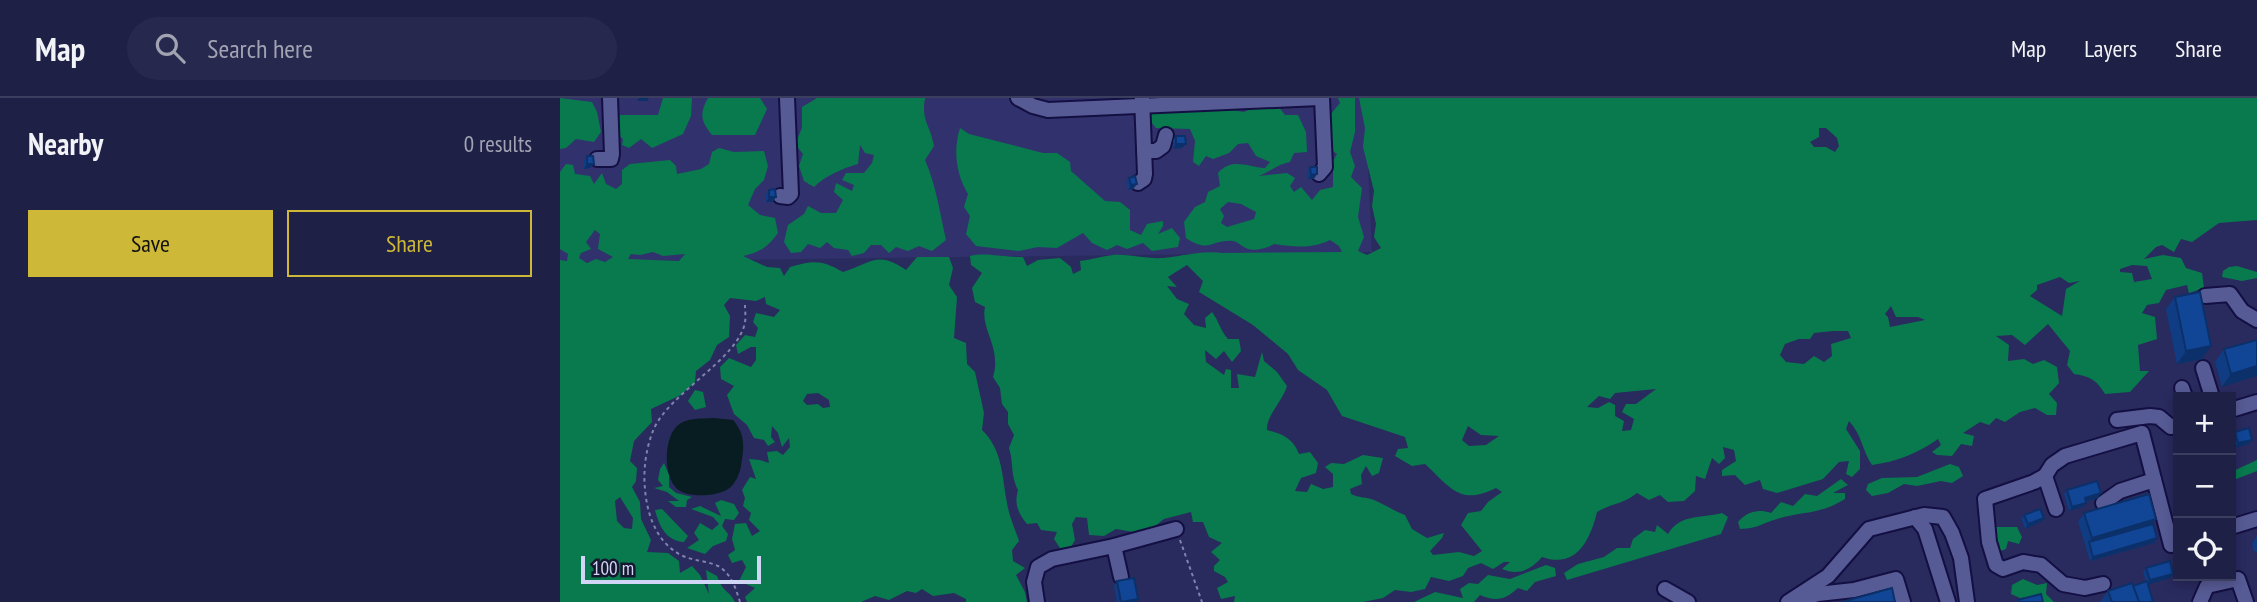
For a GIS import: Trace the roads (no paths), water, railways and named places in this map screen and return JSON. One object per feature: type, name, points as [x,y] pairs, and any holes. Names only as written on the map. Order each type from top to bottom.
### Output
[{"type":"street","points":[[597,159],[611,159],[610,98]]},
{"type":"street","points":[[780,196],[788,197],[791,194],[787,98]]},
{"type":"street","points":[[1018,98],[1048,110],[1142,101],[1321,98],[1325,167],[1318,174]]},
{"type":"street","points":[[1138,183],[1144,179],[1145,174],[1142,101]]},
{"type":"street","points":[[1143,151],[1156,151],[1163,146],[1166,135]]},
{"type":"street","points":[[2205,296],[2230,294],[2242,311],[2257,320]]},
{"type":"street","points":[[2203,368],[2210,392]]},
{"type":"street","points":[[2236,408],[2257,402]]},
{"type":"street","points":[[2116,420],[2150,416],[2173,425]]},
{"type":"street","points":[[2103,584],[2085,589],[2063,584],[2041,565],[2023,562],[2003,569],[1996,565],[1989,542],[1985,499],[2034,482],[2045,476],[2052,465],[2065,456],[2142,433],[2173,538]]},
{"type":"street","points":[[2045,476],[2056,509]]},
{"type":"street","points":[[2103,503],[2120,491],[2154,480]]},
{"type":"street","points":[[1789,602],[1828,576],[1870,529],[1924,515],[1943,517],[1961,558],[1967,602]]},
{"type":"street","points":[[1915,517],[1925,529],[1948,602]]},
{"type":"street","points":[[2236,526],[2257,520]]},
{"type":"street","points":[[1037,602],[1034,582],[1038,567],[1052,559],[1176,529]]},
{"type":"street","points":[[1114,546],[1121,577]]},
{"type":"street","points":[[1789,602],[1896,579],[1903,602]]},
{"type":"street","points":[[2200,602],[2207,586],[2238,579],[2246,602]]},
{"type":"street","points":[[1665,589],[1688,602]]}]
